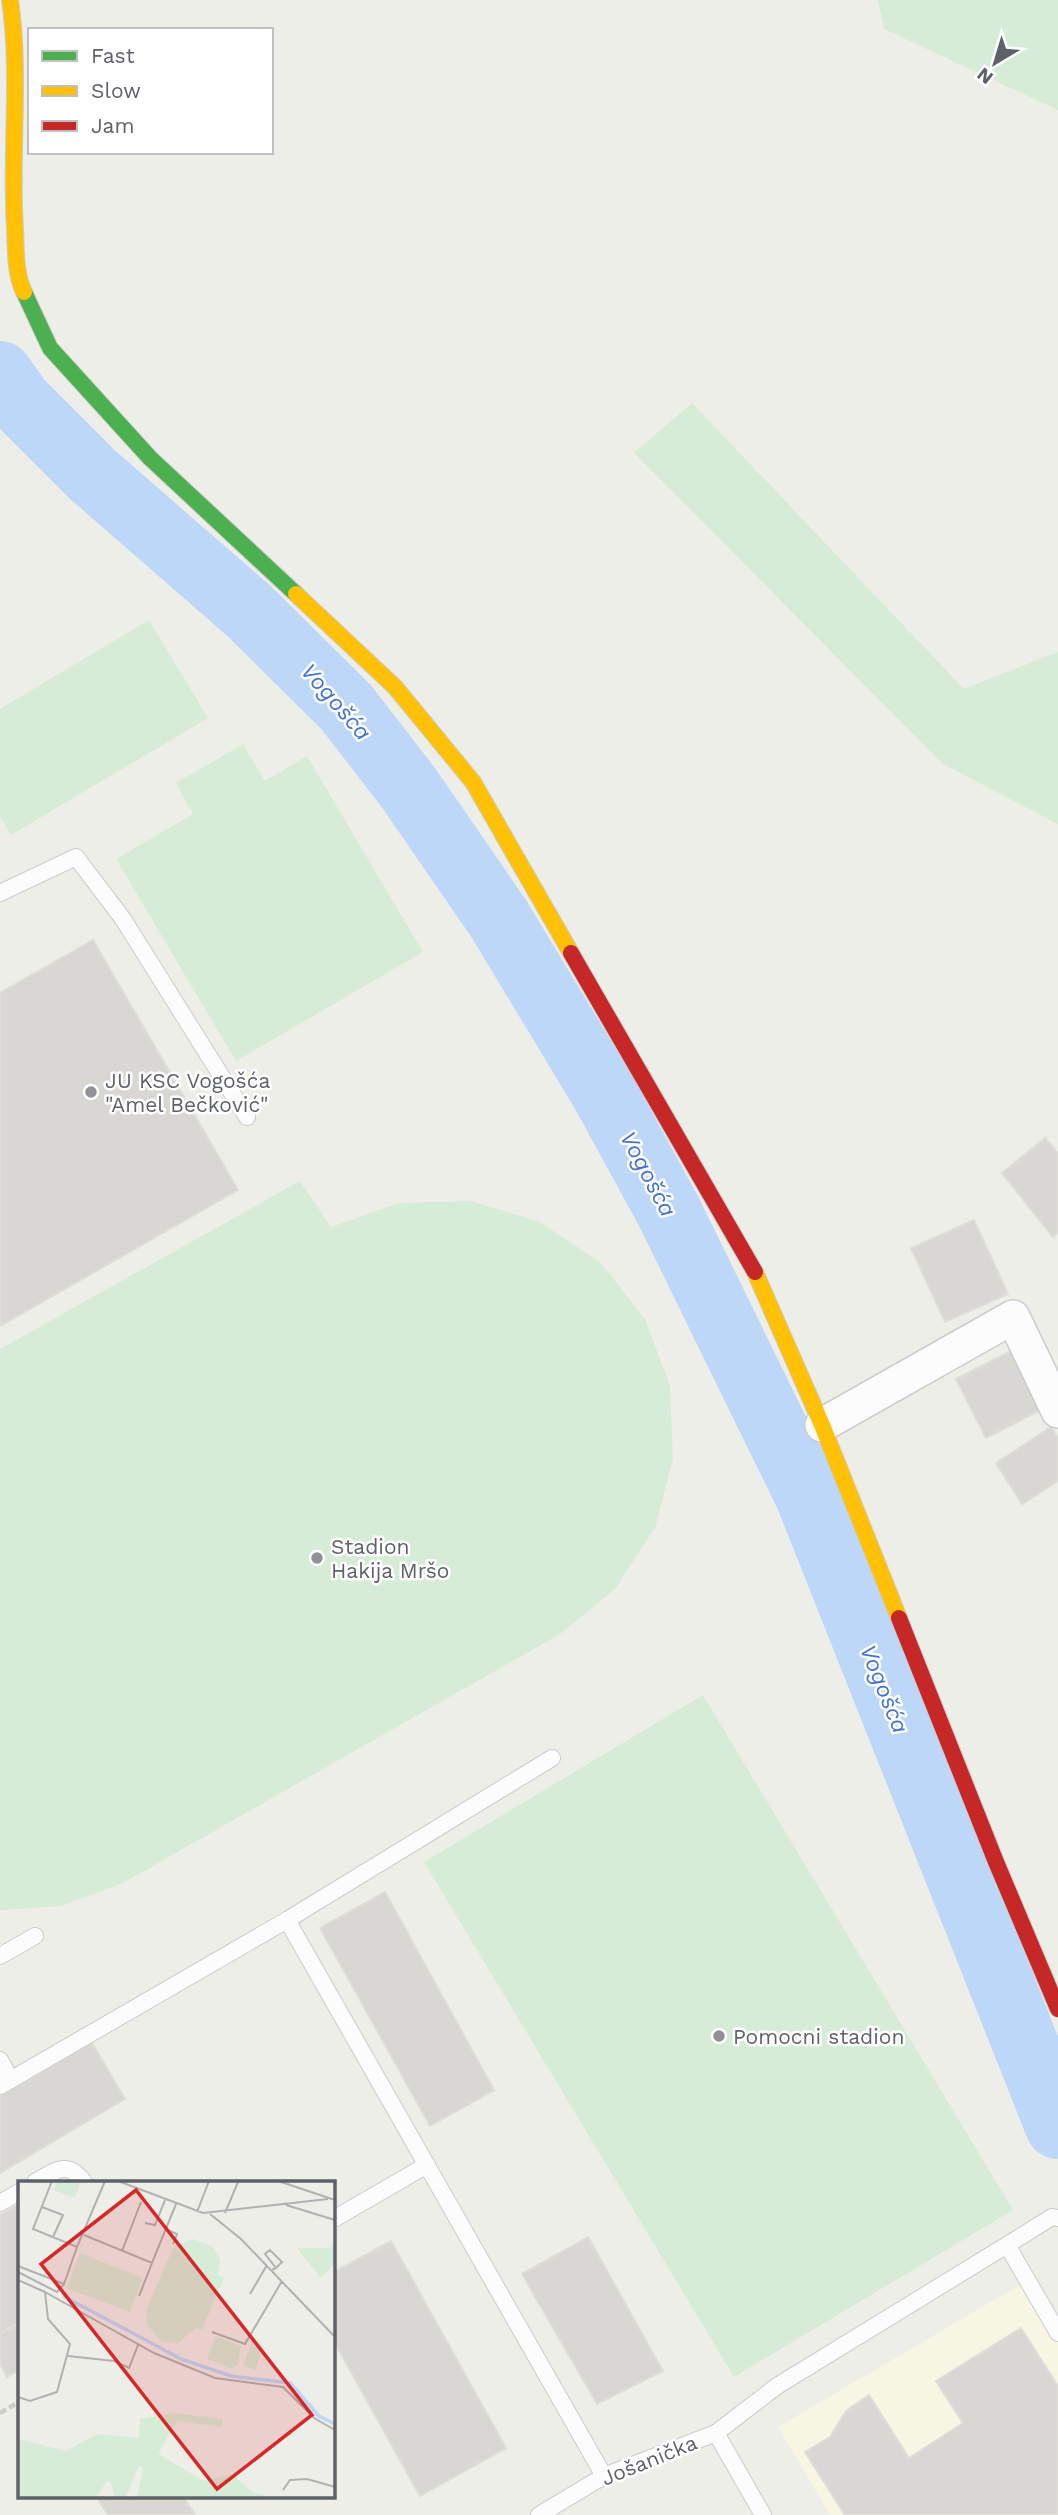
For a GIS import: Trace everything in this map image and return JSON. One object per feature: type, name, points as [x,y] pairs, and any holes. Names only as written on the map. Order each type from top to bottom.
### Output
[{"type":"street","points":[[10,0],[15,34],[13,200],[18,279],[50,348],[150,458],[395,687],[473,782],[761,1283],[822,1425],[990,1849],[1058,2009]]},
{"type":"street","points":[[822,1425],[1013,1317],[1058,1411]]},
{"type":"lane","points":[[0,893],[76,857],[123,919],[247,1117]]},
{"type":"lane","points":[[0,2060],[6,2083],[287,1920],[552,1758]]},
{"type":"lane","points":[[287,1920],[604,2476]]},
{"type":"lane","points":[[0,1956],[35,1936]]},
{"type":"lane","points":[[334,2219],[427,2165]]},
{"type":"lane","points":[[37,2181],[61,2168],[70,2169],[83,2181]]},
{"type":"lane","points":[[0,2203],[18,2193]]},
{"type":"lane","points":[[716,2433],[777,2386],[1052,2217],[1058,2218]]},
{"type":"lane","points":[[1007,2245],[1058,2333]]},
{"type":"lane","name":"Jošanička","points":[[539,2515],[604,2476],[716,2433],[764,2515]]},
{"type":"path","points":[[0,2413],[18,2404]]},
{"type":"shaded area","points":[[878,0],[1058,0],[1058,110],[884,29]]},
{"type":"shaded area","points":[[692,403],[964,689],[1058,652],[1058,824],[943,764],[634,453]]},
{"type":"shaded area","points":[[149,620],[208,718],[11,835],[0,816],[0,709]]},
{"type":"shaded area","name":"JU KSC Vogošća \"Amel Bečković\"","points":[[243,744],[265,781],[307,756],[423,952],[236,1061],[116,859],[193,814],[176,783]]},
{"type":"shaded area","name":"Stadion Hakija Mršo","points":[[300,1181],[331,1227],[399,1203],[471,1201],[540,1222],[600,1262],[645,1319],[670,1386],[673,1459],[655,1528],[615,1589],[560,1634],[123,1883],[61,1906],[0,1910],[0,1349]]},
{"type":"shaded area","name":"Pomocni stadion","points":[[703,1695],[1013,2210],[734,2377],[424,1862]]},
{"type":"shaded area","points":[[1023,2283],[1058,2342],[1058,2515],[830,2515],[778,2427]]},
{"type":"building","name":"JU KSC Vogošća \"Amel Bečković\"","points":[[93,940],[238,1190],[0,1326],[0,993]]},
{"type":"building","points":[[1045,1138],[1058,1153],[1058,1233],[1053,1237],[1002,1173]]},
{"type":"building","points":[[974,1220],[1008,1294],[945,1322],[911,1248]]},
{"type":"building","points":[[1013,1350],[1043,1409],[986,1438],[956,1379]]},
{"type":"building","points":[[1051,1427],[1058,1438],[1058,1481],[1022,1504],[996,1463]]},
{"type":"building","points":[[385,1892],[494,2090],[430,2126],[320,1928]]},
{"type":"building","points":[[92,2043],[125,2099],[0,2173],[0,2096]]},
{"type":"building","points":[[18,2205],[18,2323],[0,2333],[0,2215]]},
{"type":"building","points":[[588,2237],[663,2371],[597,2404],[522,2274]]},
{"type":"building","points":[[391,2241],[506,2448],[420,2496],[334,2342],[334,2272]]},
{"type":"building","points":[[18,2325],[18,2371],[7,2377],[0,2364],[0,2334]]},
{"type":"building","points":[[1021,2328],[1058,2386],[1058,2515],[845,2515],[805,2452],[830,2437],[846,2411],[869,2395],[909,2458],[963,2423],[936,2381]]},
{"type":"building","points":[[97,2498],[184,2498],[195,2515],[108,2515]]},
{"type":"waterway","name":"Vogošća","points":[[0,374],[19,401],[94,476],[249,611],[346,707],[408,787],[499,919],[604,1093],[669,1212],[808,1496],[1058,2126]]},
{"type":"traffic: fast","points":[[24,292],[50,348],[150,458],[296,594]]},
{"type":"traffic: slow","points":[[10,0],[15,57],[16,254],[24,292]]},
{"type":"traffic: slow","points":[[296,594],[395,687],[473,782],[571,953]]},
{"type":"traffic: slow","points":[[755,1272],[822,1425],[899,1618]]},
{"type":"traffic: jam","points":[[571,953],[755,1272]]},
{"type":"traffic: jam","points":[[899,1618],[1058,2009]]},
{"type":"place","name":"JU KSC Vogošća \"Amel Bečković\"","points":[[91,1092]]},
{"type":"place","name":"Stadion Hakija Mršo","points":[[317,1558]]},
{"type":"place","name":"Pomocni stadion","points":[[719,2036]]}]
